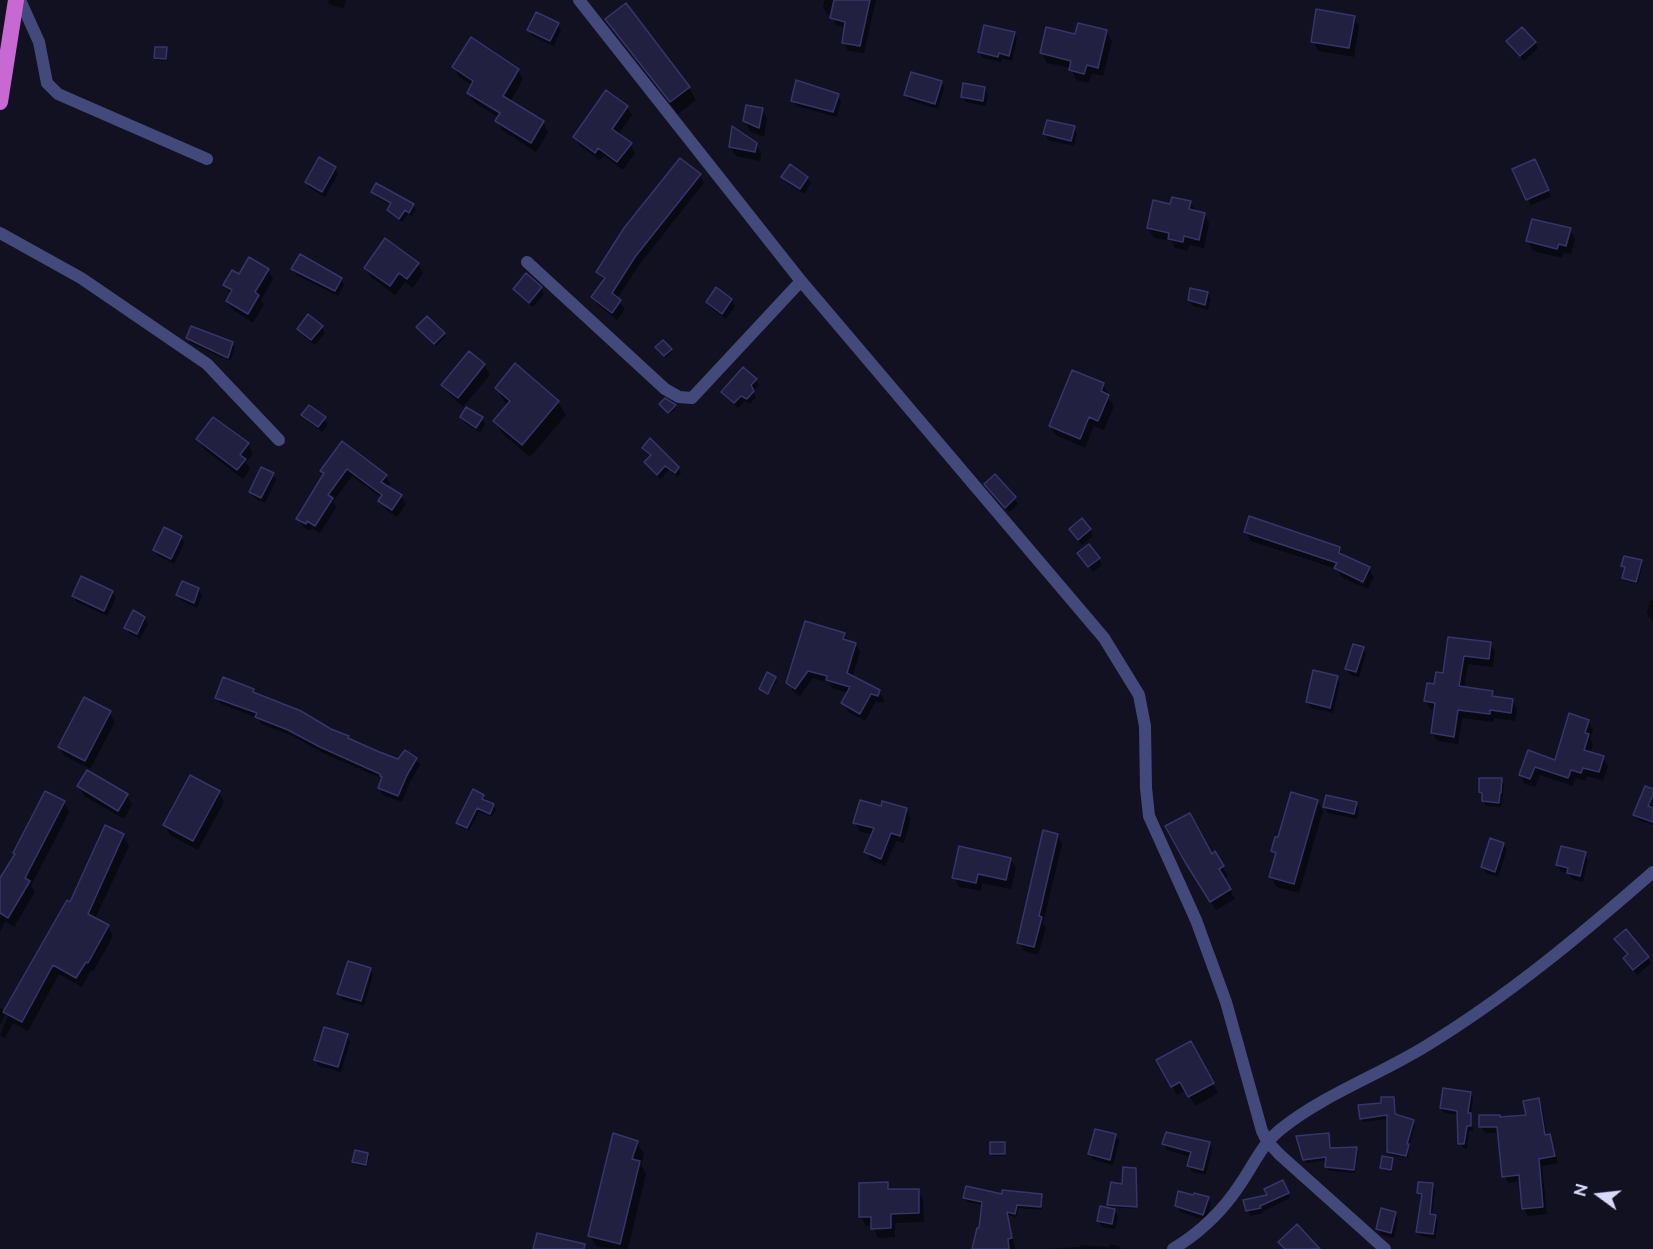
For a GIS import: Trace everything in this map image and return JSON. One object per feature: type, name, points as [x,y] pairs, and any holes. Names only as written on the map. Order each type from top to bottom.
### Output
[{"type":"highway","points":[[0,102],[18,0]]},
{"type":"street","points":[[18,0],[39,42],[47,83],[58,94],[207,159]]},
{"type":"street","points":[[579,0],[801,281],[1104,638],[1139,695],[1145,726],[1149,816],[1196,920],[1226,1002],[1257,1119],[1267,1141],[1384,1249]]},
{"type":"street","points":[[0,233],[81,278],[207,364],[279,440]]},
{"type":"street","points":[[527,262],[665,389],[679,397],[692,398],[801,281]]},
{"type":"street","points":[[1173,1249],[1213,1220],[1267,1141],[1283,1127],[1330,1097],[1397,1064],[1465,1021],[1575,940],[1653,872]]},
{"type":"building","points":[[834,0],[870,0],[860,46],[842,43],[845,22],[830,18]]},
{"type":"building","points":[[626,3],[690,87],[670,102],[605,19]]},
{"type":"building","points":[[1316,9],[1355,16],[1349,48],[1311,42]]},
{"type":"building","points":[[536,12],[559,23],[550,41],[527,30]]},
{"type":"building","points":[[1078,23],[1107,30],[1098,68],[1087,65],[1084,74],[1069,70],[1071,61],[1040,53],[1046,27],[1075,34]]},
{"type":"building","points":[[984,25],[1015,32],[1009,56],[999,53],[998,57],[978,52]]},
{"type":"building","points":[[1522,27],[1536,42],[1520,56],[1506,41]]},
{"type":"building","points":[[471,37],[519,69],[503,96],[544,121],[531,143],[495,121],[500,113],[467,93],[473,81],[452,67]]},
{"type":"building","points":[[155,47],[167,47],[166,59],[154,58]]},
{"type":"building","points":[[911,72],[942,81],[935,104],[904,95]]},
{"type":"building","points":[[796,80],[839,94],[833,112],[791,101]]},
{"type":"building","points":[[963,83],[985,87],[983,101],[961,97]]},
{"type":"building","points":[[606,90],[628,106],[612,129],[632,143],[617,162],[598,148],[595,153],[573,137]]},
{"type":"building","points":[[746,105],[763,108],[759,128],[743,121]]},
{"type":"building","points":[[1047,120],[1075,126],[1071,141],[1043,134]]},
{"type":"building","points":[[732,126],[757,143],[755,152],[729,147]]},
{"type":"building","points":[[319,157],[336,167],[322,192],[305,182]]},
{"type":"building","points":[[680,158],[701,174],[635,257],[612,293],[621,300],[612,313],[591,297],[605,278],[596,272],[624,228]]},
{"type":"building","points":[[1535,159],[1549,190],[1526,200],[1512,169]]},
{"type":"building","points":[[790,164],[808,177],[800,189],[781,177]]},
{"type":"building","points":[[376,183],[414,204],[409,213],[405,210],[399,219],[387,210],[391,203],[371,192]]},
{"type":"building","points":[[1172,197],[1191,201],[1189,209],[1205,213],[1199,240],[1184,236],[1183,242],[1168,239],[1169,233],[1147,228],[1153,200],[1170,204]]},
{"type":"building","points":[[1532,219],[1571,228],[1566,246],[1559,244],[1557,249],[1526,241]]},
{"type":"building","points":[[385,238],[419,263],[407,279],[399,273],[390,286],[364,268]]},
{"type":"building","points":[[300,254],[342,278],[335,291],[291,269]]},
{"type":"building","points":[[249,257],[269,269],[255,292],[259,295],[248,314],[226,301],[232,290],[223,285],[232,270],[239,274]]},
{"type":"building","points":[[526,273],[542,287],[529,303],[513,289]]},
{"type":"building","points":[[716,287],[732,299],[722,314],[706,302]]},
{"type":"building","points":[[1190,288],[1208,292],[1205,305],[1188,300]]},
{"type":"building","points":[[308,314],[323,326],[311,340],[297,329]]},
{"type":"building","points":[[427,316],[445,333],[434,344],[416,327]]},
{"type":"building","points":[[191,326],[233,342],[228,358],[186,338]]},
{"type":"building","points":[[663,340],[672,349],[664,356],[655,347]]},
{"type":"building","points":[[469,351],[485,364],[458,398],[441,385]]},
{"type":"building","points":[[515,363],[559,401],[522,445],[493,421],[510,401],[495,388]]},
{"type":"building","points":[[743,367],[757,379],[751,385],[754,391],[747,399],[741,396],[734,403],[721,392]]},
{"type":"building","points":[[1072,370],[1104,383],[1101,391],[1109,395],[1098,421],[1089,417],[1080,439],[1049,426]]},
{"type":"building","points":[[665,398],[676,405],[668,413],[659,404]]},
{"type":"building","points":[[309,405],[326,417],[318,427],[301,415]]},
{"type":"building","points":[[466,407],[483,417],[476,428],[460,417]]},
{"type":"building","points":[[213,417],[249,443],[240,455],[246,459],[237,470],[196,439]]},
{"type":"building","points":[[650,438],[679,467],[675,473],[665,466],[657,475],[644,462],[651,455],[642,448]]},
{"type":"building","points":[[342,441],[387,475],[381,482],[402,495],[392,510],[378,501],[382,495],[347,469],[328,495],[333,498],[315,526],[307,521],[306,524],[296,519],[324,473],[320,471]]},
{"type":"building","points":[[261,467],[274,473],[261,498],[249,492]]},
{"type":"building","points":[[995,474],[1016,497],[1005,508],[984,484]]},
{"type":"building","points":[[1249,516],[1340,547],[1339,553],[1370,567],[1363,582],[1334,568],[1337,563],[1244,532]]},
{"type":"building","points":[[1082,518],[1091,529],[1078,540],[1069,529]]},
{"type":"building","points":[[164,527],[182,536],[171,559],[153,550]]},
{"type":"building","points":[[1089,544],[1100,558],[1088,567],[1077,553]]},
{"type":"building","points":[[1624,556],[1642,560],[1636,582],[1622,578],[1625,567],[1621,566]]},
{"type":"building","points":[[81,576],[113,591],[104,611],[72,596]]},
{"type":"building","points":[[182,581],[199,588],[194,603],[176,595]]},
{"type":"building","points":[[133,610],[145,617],[137,634],[124,628]]},
{"type":"building","points":[[805,621],[845,633],[843,639],[856,643],[847,673],[880,690],[878,696],[871,694],[860,714],[841,703],[850,687],[826,680],[827,676],[808,671],[795,689],[786,683]]},
{"type":"building","points":[[1448,637],[1491,642],[1489,659],[1464,656],[1459,686],[1493,691],[1492,696],[1513,699],[1511,713],[1490,710],[1490,714],[1458,710],[1454,737],[1431,733],[1435,703],[1424,701],[1427,683],[1434,684],[1436,672],[1443,673]]},
{"type":"building","points":[[1353,644],[1364,647],[1356,672],[1345,669]]},
{"type":"building","points":[[1313,670],[1338,676],[1330,708],[1306,702]]},
{"type":"building","points":[[767,672],[776,677],[768,694],[759,689]]},
{"type":"building","points":[[223,677],[301,711],[331,729],[349,736],[348,738],[377,751],[398,759],[405,750],[417,758],[398,796],[378,788],[382,777],[380,774],[288,730],[255,717],[257,713],[215,698]]},
{"type":"building","points":[[84,697],[111,711],[85,761],[58,747]]},
{"type":"building","points":[[1569,713],[1589,720],[1585,733],[1589,734],[1584,750],[1604,756],[1599,772],[1583,768],[1581,773],[1571,770],[1568,778],[1535,767],[1530,779],[1519,775],[1528,750],[1555,760]]},
{"type":"building","points":[[87,770],[128,794],[118,811],[77,786]]},
{"type":"building","points":[[190,775],[220,791],[193,841],[163,825]]},
{"type":"building","points":[[1479,778],[1502,778],[1499,803],[1482,801],[1482,793],[1479,792]]},
{"type":"building","points":[[1645,786],[1653,789],[1648,806],[1653,808],[1653,822],[1633,815]]},
{"type":"building","points":[[473,789],[484,795],[482,799],[494,804],[490,814],[477,808],[467,828],[456,823]]},
{"type":"building","points":[[45,791],[65,801],[25,878],[30,881],[8,918],[0,913],[0,878],[15,854],[13,853]]},
{"type":"building","points":[[1291,792],[1318,800],[1294,884],[1269,877],[1276,853],[1271,851],[1275,837],[1278,837]]},
{"type":"building","points":[[1326,795],[1357,802],[1354,814],[1323,807]]},
{"type":"building","points":[[860,800],[881,806],[882,801],[907,808],[900,836],[891,833],[881,859],[864,852],[874,828],[853,823]]},
{"type":"building","points":[[1190,813],[1212,854],[1215,851],[1224,866],[1219,869],[1231,889],[1210,902],[1165,826]]},
{"type":"building","points":[[105,825],[124,834],[88,914],[109,925],[88,963],[86,962],[76,978],[53,965],[22,1022],[3,1012],[67,900],[70,902]]},
{"type":"building","points":[[1043,830],[1058,834],[1034,947],[1017,943]]},
{"type":"building","points":[[1490,838],[1504,843],[1495,872],[1481,867]]},
{"type":"building","points":[[959,846],[1011,858],[1006,880],[978,874],[976,883],[952,878]]},
{"type":"building","points":[[1561,846],[1586,852],[1580,876],[1567,873],[1568,868],[1556,865]]},
{"type":"building","points":[[1626,929],[1649,957],[1633,970],[1623,958],[1628,954],[1614,939]]},
{"type":"building","points":[[348,961],[371,968],[361,1001],[337,994]]},
{"type":"building","points":[[324,1027],[348,1034],[338,1067],[314,1060]]},
{"type":"building","points":[[1191,1041],[1214,1083],[1188,1097],[1180,1082],[1171,1087],[1156,1060]]},
{"type":"building","points":[[1443,1088],[1471,1092],[1468,1113],[1471,1113],[1471,1126],[1467,1126],[1464,1144],[1458,1144],[1457,1111],[1440,1108]]},
{"type":"building","points":[[1381,1097],[1394,1097],[1395,1114],[1414,1120],[1406,1156],[1387,1152],[1387,1115],[1360,1119],[1358,1105],[1381,1103]]},
{"type":"building","points":[[1539,1098],[1545,1135],[1550,1134],[1555,1156],[1539,1159],[1543,1207],[1522,1209],[1519,1175],[1502,1177],[1497,1127],[1479,1127],[1479,1115],[1500,1115],[1500,1117],[1526,1115],[1523,1101]]},
{"type":"building","points":[[1095,1129],[1116,1134],[1110,1160],[1088,1154]]},
{"type":"building","points":[[1166,1132],[1210,1142],[1203,1170],[1187,1166],[1191,1152],[1162,1144]]},
{"type":"building","points":[[613,1133],[638,1141],[632,1159],[640,1161],[620,1244],[588,1236]]},
{"type":"building","points":[[1329,1133],[1330,1148],[1357,1147],[1354,1170],[1325,1167],[1326,1157],[1303,1160],[1296,1136]]},
{"type":"building","points":[[990,1142],[1005,1142],[1005,1154],[990,1154]]},
{"type":"building","points":[[355,1150],[368,1153],[366,1165],[352,1162]]},
{"type":"building","points":[[1382,1156],[1393,1158],[1391,1170],[1380,1168]]},
{"type":"building","points":[[1123,1167],[1136,1168],[1137,1207],[1107,1205],[1111,1182],[1122,1184]]},
{"type":"building","points":[[1283,1180],[1289,1193],[1260,1206],[1261,1208],[1246,1211],[1243,1200],[1267,1195],[1264,1189]]},
{"type":"building","points":[[888,1182],[888,1189],[919,1189],[919,1213],[891,1214],[891,1228],[871,1229],[871,1217],[859,1217],[859,1183]]},
{"type":"building","points":[[1418,1182],[1433,1183],[1430,1214],[1436,1215],[1433,1234],[1416,1232],[1422,1194],[1417,1193]]},
{"type":"building","points":[[966,1186],[1002,1194],[1002,1190],[1042,1194],[1041,1207],[1017,1205],[1015,1214],[1007,1212],[1012,1238],[1008,1239],[1009,1249],[972,1249],[977,1228],[979,1228],[982,1202],[963,1198]]},
{"type":"building","points":[[1178,1191],[1209,1197],[1203,1215],[1175,1206]]},
{"type":"building","points":[[1100,1206],[1115,1209],[1112,1224],[1097,1221]]},
{"type":"building","points":[[1381,1208],[1396,1212],[1391,1233],[1376,1229]]},
{"type":"building","points":[[1297,1224],[1320,1249],[1285,1249],[1278,1242]]},
{"type":"building","points":[[537,1233],[585,1244],[584,1249],[533,1249]]}]
